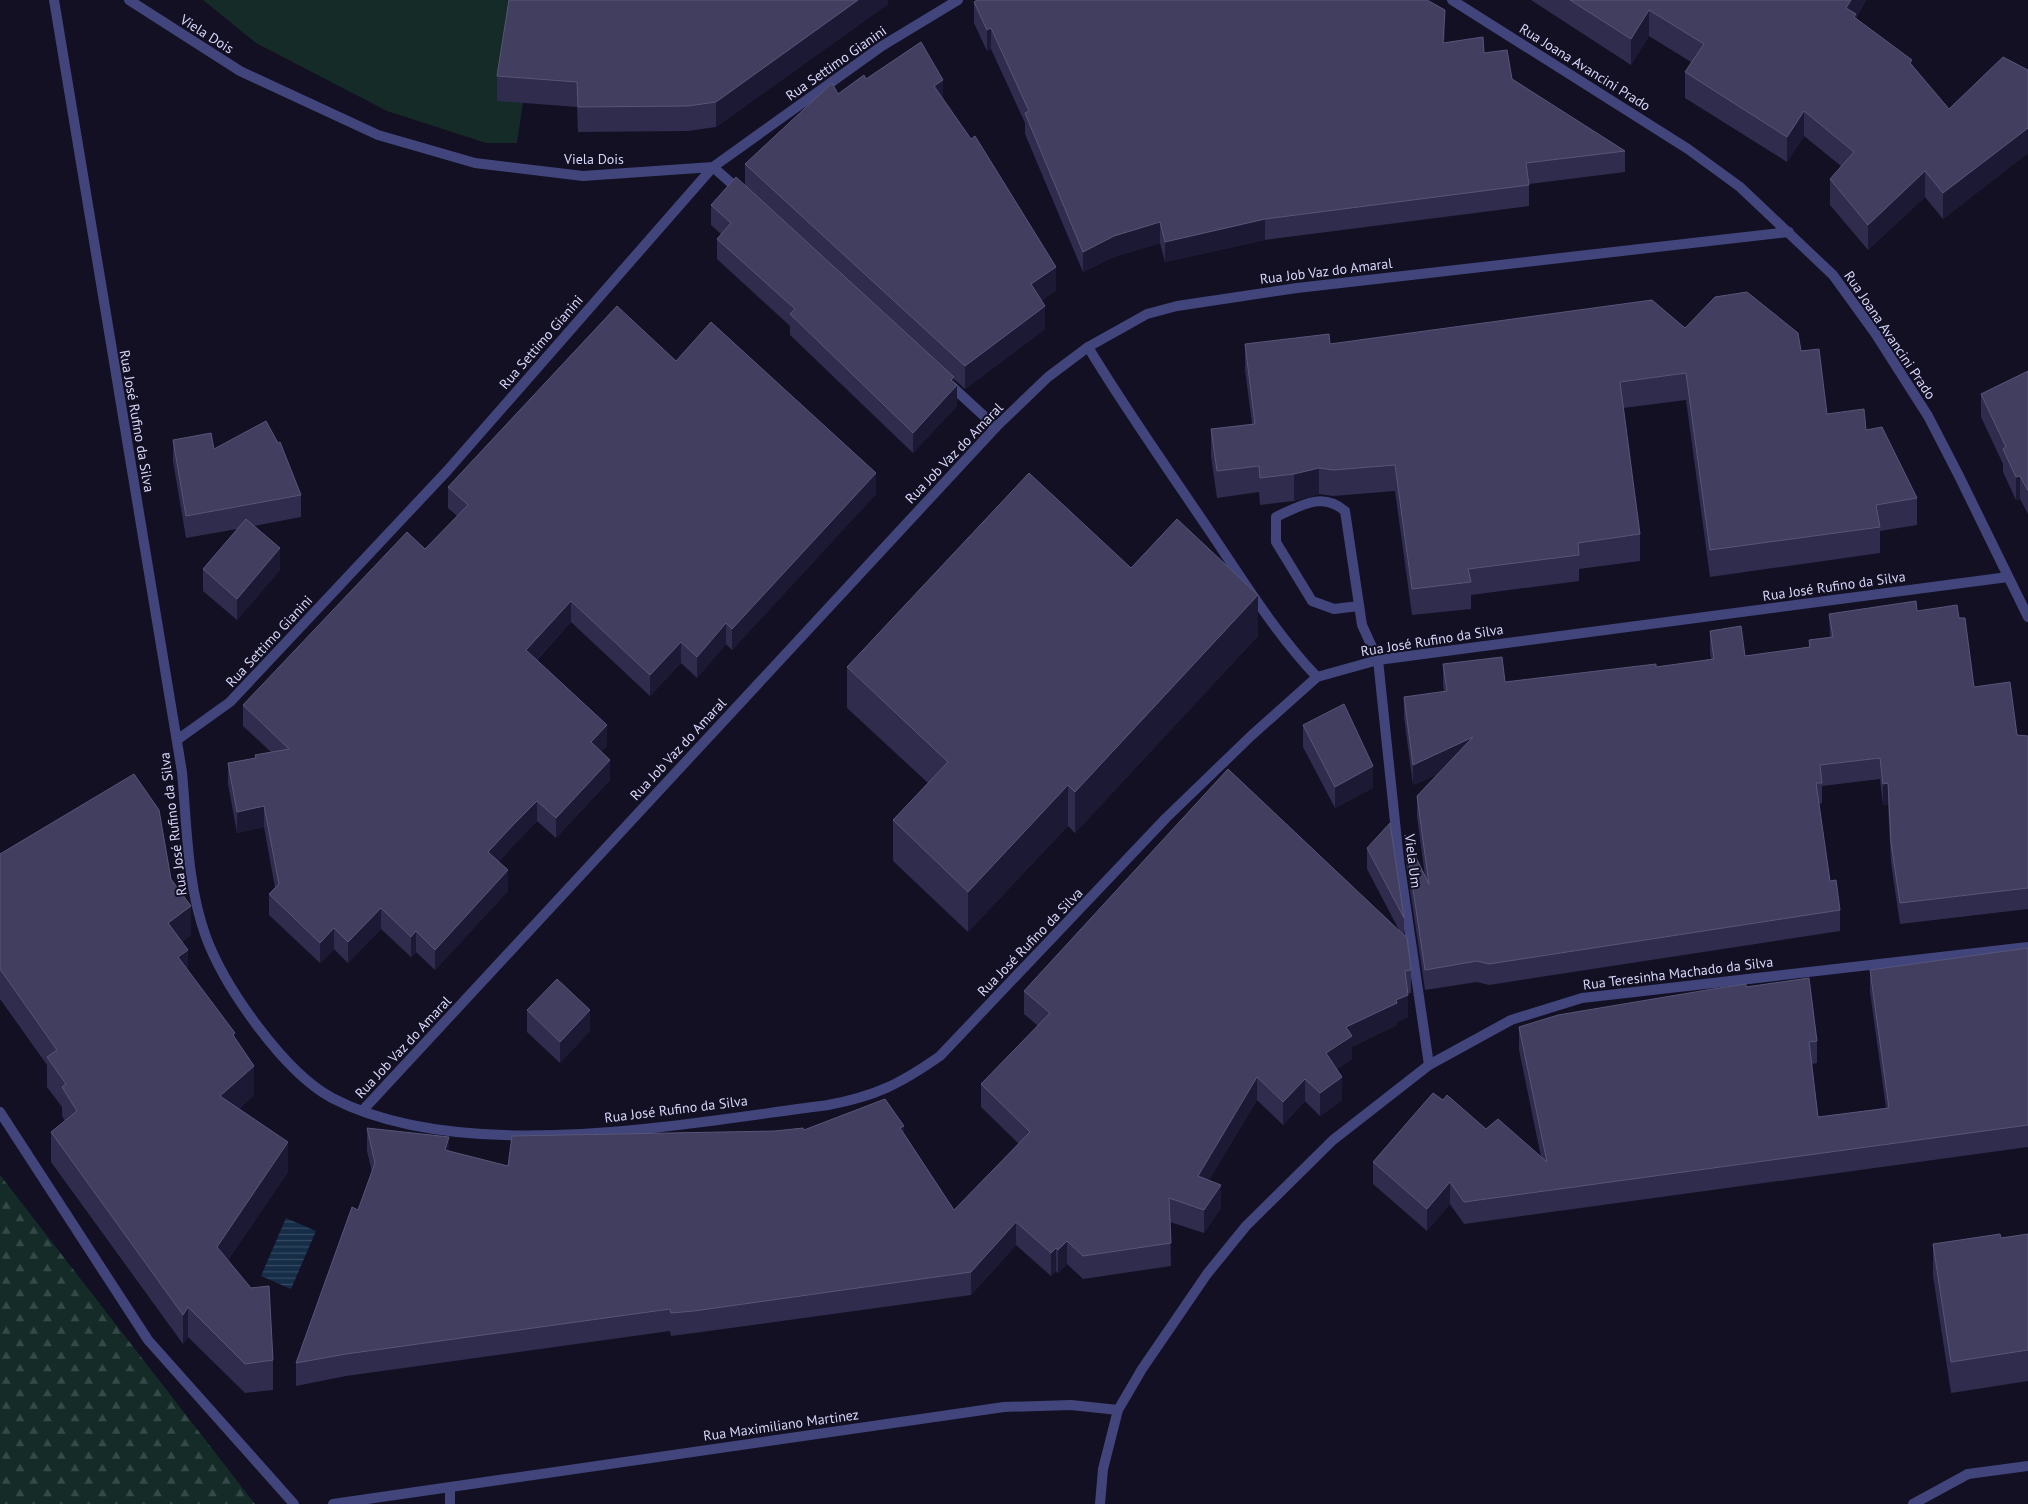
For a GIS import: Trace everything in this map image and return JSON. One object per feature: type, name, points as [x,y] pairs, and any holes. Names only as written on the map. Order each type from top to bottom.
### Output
[{"type":"street","name":"Rua José Rufino da Silva","points":[[54,0],[182,772],[191,882],[206,937],[226,980],[282,1056],[306,1079],[332,1098],[396,1121],[458,1132],[518,1135],[609,1132],[828,1105],[863,1098],[909,1078],[940,1056],[1166,818],[1252,735],[1317,677],[1378,660],[2008,576]]},
{"type":"street","name":"Viela Dois","points":[[129,0],[240,71],[378,135],[448,156],[474,163],[583,176],[712,167]]},
{"type":"street","name":"Rua Settimo Gianini","points":[[177,740],[230,702],[447,471],[712,167],[882,46],[958,0]]},
{"type":"street","name":"Rua Joana Avancini Prado","points":[[1452,0],[1688,149],[1740,186],[1833,275],[1886,349],[1932,424],[1960,476],[2028,617]]},
{"type":"street","points":[[712,167],[746,198]]},
{"type":"street","name":"Rua Job Vaz do Amaral","points":[[363,1110],[996,427],[1048,377],[1088,347],[1147,314],[1177,306],[1297,288],[1789,232]]},
{"type":"street","points":[[1088,347],[1125,408],[1227,557],[1295,654],[1317,677]]},
{"type":"street","points":[[937,373],[996,427]]},
{"type":"street","name":"Viela Um","points":[[1359,606],[1334,609],[1312,601],[1276,542],[1276,517],[1305,504],[1326,501],[1336,504],[1345,511],[1362,625],[1378,660],[1399,860],[1429,1065]]},
{"type":"street","name":"Rua Teresinha Machado da Silva","points":[[1100,1504],[1104,1469],[1118,1410],[1142,1369],[1207,1274],[1246,1226],[1333,1140],[1429,1065],[1511,1020],[1582,998],[2028,947]]},
{"type":"street","points":[[0,1112],[148,1340],[294,1504]]},
{"type":"street","name":"Rua Maximiliano Martinez","points":[[333,1504],[1004,1407],[1071,1405],[1118,1410]]},
{"type":"street","points":[[1913,1504],[1968,1474],[2028,1466]]},
{"type":"street","points":[[450,1487],[450,1504]]},
{"type":"green space","points":[[203,0],[538,0],[517,143],[486,143],[387,111],[256,43]]},
{"type":"green space","points":[[0,1175],[255,1504],[0,1504]]},
{"type":"water","points":[[286,1218],[316,1231],[291,1289],[261,1276]]},
{"type":"building","points":[[509,0],[858,0],[716,102],[688,106],[578,107],[577,82],[497,76]]},
{"type":"building","points":[[977,0],[1427,0],[1445,10],[1443,43],[1483,37],[1484,53],[1507,50],[1512,79],[1625,151],[1526,163],[1529,185],[1265,219],[1165,242],[1160,222],[1114,236],[1083,252],[1025,113],[1029,111],[991,28],[987,30],[974,2]]},
{"type":"building","points":[[1570,0],[1851,0],[1846,8],[1856,14],[1854,17],[1912,60],[1910,63],[1949,109],[2003,57],[2028,70],[2028,128],[1943,193],[1925,171],[1868,225],[1830,179],[1854,152],[1804,111],[1787,137],[1685,72],[1704,44],[1649,10],[1631,39]]},
{"type":"building","points":[[921,42],[943,80],[934,86],[971,139],[975,136],[1056,267],[1031,284],[1045,306],[965,366],[745,164],[832,83],[838,94],[864,75],[866,79]]},
{"type":"building","points":[[736,177],[954,377],[951,380],[957,385],[913,433],[790,314],[795,309],[717,239],[731,223],[711,205]]},
{"type":"building","points":[[1747,292],[1798,333],[1801,351],[1819,349],[1827,414],[1864,409],[1866,430],[1882,427],[1917,498],[1876,505],[1880,527],[1710,550],[1686,373],[1620,382],[1640,534],[1578,543],[1579,555],[1468,569],[1471,582],[1412,589],[1395,465],[1333,470],[1319,468],[1294,474],[1260,478],[1259,466],[1217,471],[1211,429],[1255,424],[1245,344],[1329,334],[1330,344],[1652,300],[1685,328],[1715,297]]},
{"type":"building","points":[[617,306],[676,361],[711,322],[876,473],[732,629],[726,623],[697,657],[681,642],[650,675],[571,601],[526,650],[607,725],[591,742],[610,760],[556,818],[537,801],[488,852],[508,870],[435,950],[416,931],[411,937],[381,908],[348,942],[334,928],[320,943],[269,894],[279,884],[264,806],[237,812],[228,763],[256,758],[255,755],[289,749],[243,705],[407,532],[425,549],[468,505],[448,487]]},
{"type":"building","points":[[2028,371],[2028,491],[2020,476],[2016,477],[2003,449],[2006,447],[1981,394]]},
{"type":"building","points":[[266,421],[278,443],[280,442],[301,495],[186,516],[173,440],[211,433],[214,449]]},
{"type":"building","points":[[1029,473],[1131,568],[1177,519],[1258,595],[1075,792],[1068,785],[968,892],[893,820],[948,762],[847,667]]},
{"type":"building","points":[[246,519],[280,548],[237,599],[203,569]]},
{"type":"building","points":[[1916,601],[1917,611],[1957,605],[1959,618],[1965,618],[1974,687],[2010,682],[2017,735],[2028,736],[2028,888],[1900,903],[1891,843],[1888,783],[1883,784],[1880,758],[1820,765],[1822,783],[1816,783],[1830,881],[1836,880],[1840,910],[1489,964],[1477,961],[1425,970],[1405,835],[1429,884],[1417,796],[1473,737],[1413,765],[1404,697],[1447,691],[1443,664],[1502,657],[1505,682],[1656,664],[1656,667],[1714,659],[1710,631],[1741,626],[1745,656],[1810,647],[1809,640],[1833,637],[1829,614]]},
{"type":"building","points":[[1344,704],[1373,766],[1335,787],[1303,725]]},
{"type":"building","points":[[1228,769],[1407,938],[1411,970],[1405,971],[1408,995],[1396,1000],[1397,1003],[1346,1027],[1352,1036],[1326,1053],[1342,1077],[1320,1093],[1305,1079],[1283,1102],[1257,1077],[1198,1176],[1221,1185],[1204,1210],[1169,1198],[1171,1243],[1083,1256],[1067,1241],[1058,1250],[1056,1248],[1051,1253],[1016,1222],[971,1272],[694,1311],[671,1313],[670,1309],[346,1354],[296,1363],[352,1207],[358,1210],[375,1163],[367,1128],[449,1137],[445,1150],[508,1166],[512,1136],[775,1131],[803,1128],[804,1130],[885,1099],[904,1126],[900,1128],[954,1210],[1030,1132],[981,1084],[1050,1013],[1024,991]]},
{"type":"building","points":[[134,774],[159,810],[171,879],[191,906],[168,923],[188,950],[178,957],[235,1033],[233,1035],[254,1066],[220,1096],[288,1142],[217,1247],[251,1288],[269,1286],[273,1360],[245,1364],[188,1307],[183,1315],[51,1132],[77,1111],[62,1087],[66,1084],[47,1057],[57,1050],[0,969],[0,854]]},
{"type":"building","points":[[1390,823],[1404,918],[1367,848]]},
{"type":"building","points":[[2028,948],[2028,1125],[1464,1202],[1450,1182],[1427,1209],[1373,1162],[1433,1093],[1443,1100],[1447,1095],[1486,1129],[1498,1119],[1547,1162],[1519,1027],[1558,1015],[1746,984],[1746,987],[1809,978],[1817,1041],[1809,1042],[1818,1117],[1889,1108],[1870,970]]},
{"type":"building","points":[[557,979],[590,1010],[560,1042],[527,1010]]},
{"type":"building","points":[[2000,1234],[2001,1238],[2028,1234],[2028,1350],[1951,1362],[1933,1244]]}]
